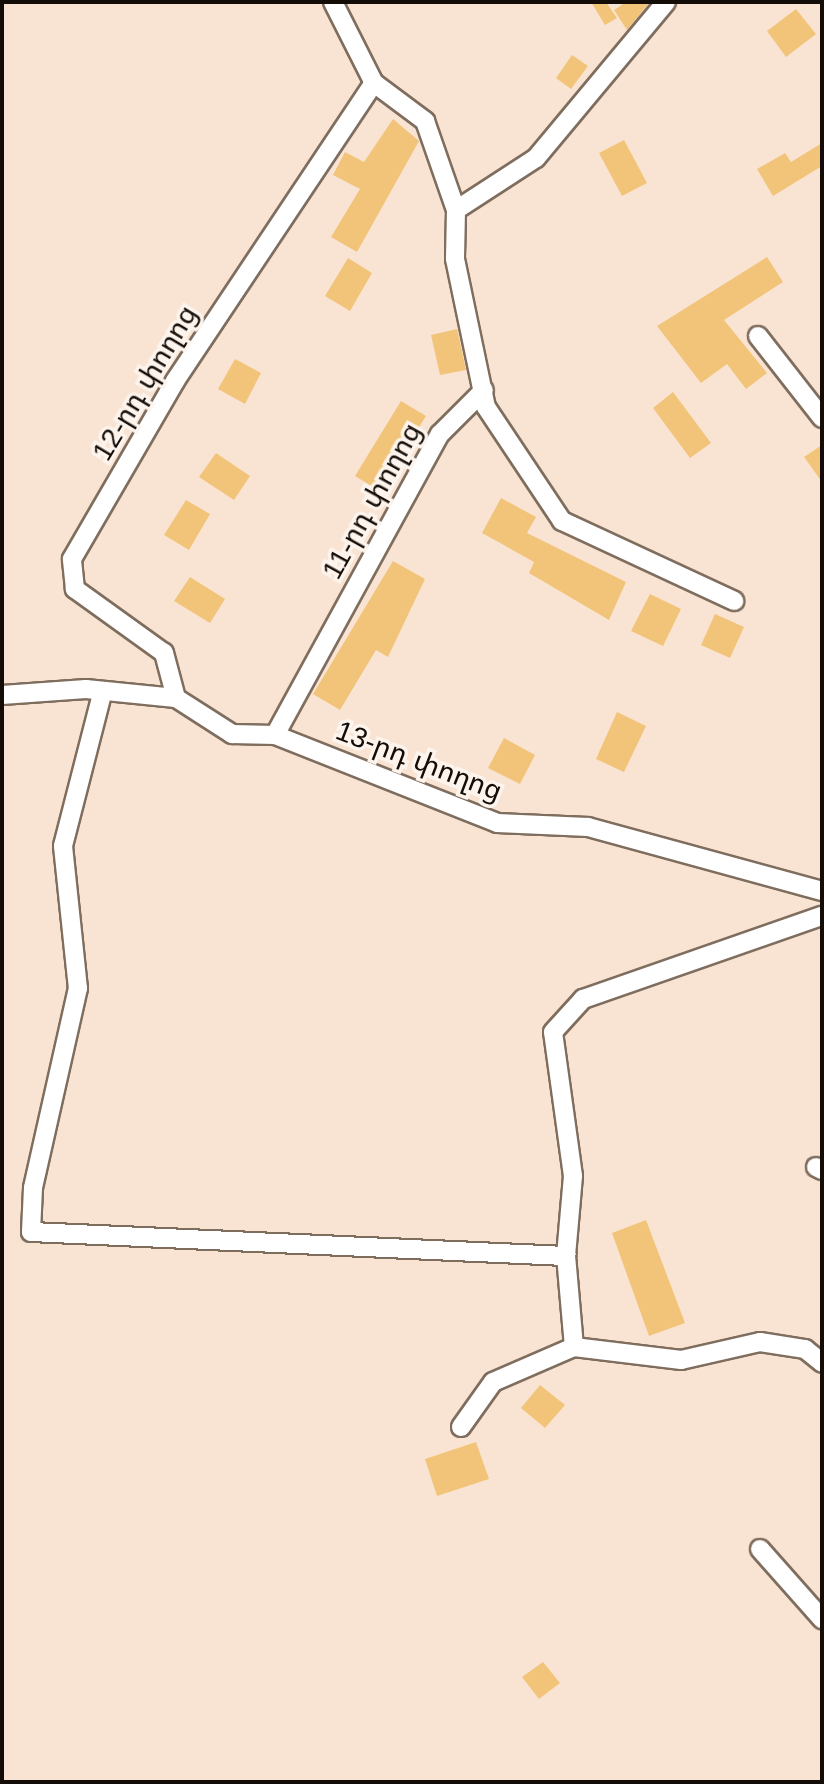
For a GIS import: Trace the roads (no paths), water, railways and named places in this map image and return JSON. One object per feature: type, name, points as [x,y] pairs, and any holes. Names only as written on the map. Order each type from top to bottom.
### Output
[{"type":"street","points":[[333,2],[374,83],[425,121],[456,210],[455,259],[486,407],[562,521],[734,601]]},
{"type":"street","points":[[456,210],[536,158],[666,2]]},
{"type":"street","name":"12-րդ փողոց","points":[[176,698],[164,653],[75,589],[72,559],[175,381],[374,83]]},
{"type":"street","points":[[758,336],[822,418]]},
{"type":"street","name":"11-րդ փողոց","points":[[275,735],[440,434],[484,390]]},
{"type":"street","points":[[102,694],[63,846],[78,988],[33,1188],[31,1232],[566,1256]]},
{"type":"street","name":"13-րդ փողոց","points":[[2,695],[102,694],[176,698],[232,734],[275,735],[497,823],[588,827],[822,891]]},
{"type":"street","points":[[574,1347],[566,1256],[573,1176],[553,1032],[583,999],[822,916]]},
{"type":"street","points":[[461,1427],[493,1382],[574,1347],[681,1360],[760,1342],[805,1349],[822,1363]]},
{"type":"street","points":[[760,1549],[822,1619]]}]
